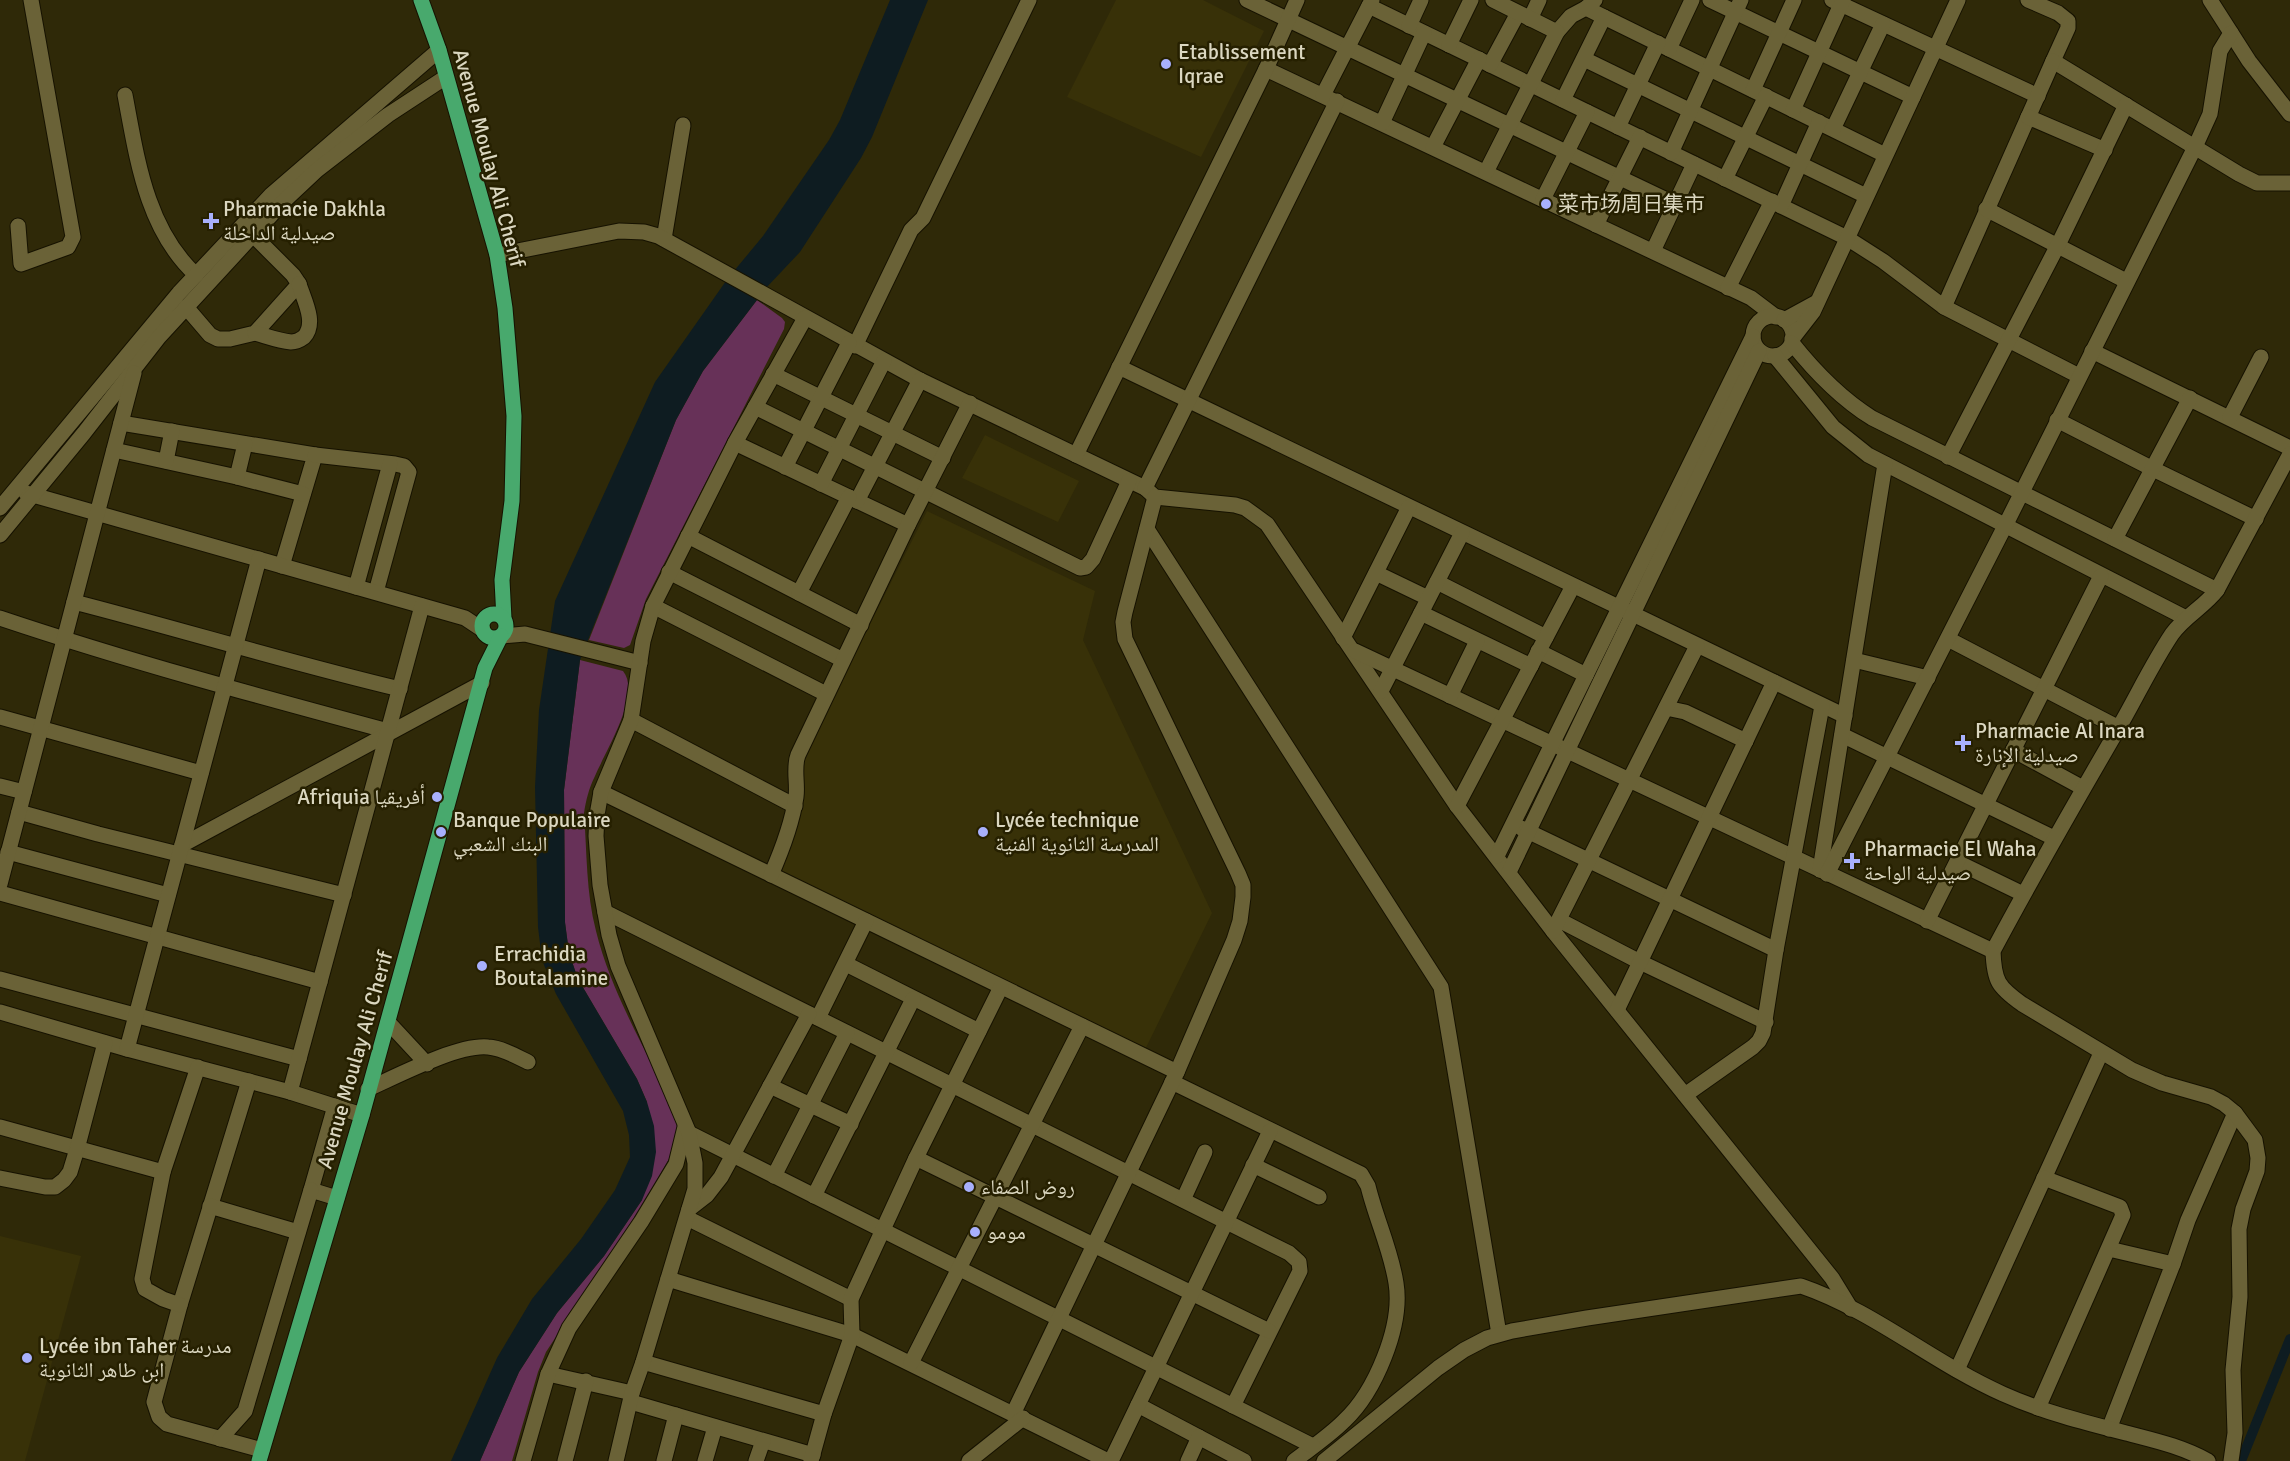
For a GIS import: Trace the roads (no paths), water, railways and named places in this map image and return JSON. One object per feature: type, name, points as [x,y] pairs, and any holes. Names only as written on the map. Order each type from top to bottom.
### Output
[{"type":"main road","name":"Avenue Moulay Ali Cherif","points":[[261,1456],[362,1115],[483,676],[502,580],[512,501],[514,416],[505,308],[497,255],[439,50],[421,0]]},
{"type":"street","points":[[18,226],[21,264],[68,247],[71,243],[71,226],[31,0]]},
{"type":"street","points":[[785,467],[852,345],[911,230],[923,218],[1029,0]]},
{"type":"street","points":[[1247,0],[1675,204]]},
{"type":"street","points":[[1076,455],[1266,69],[1297,0]]},
{"type":"street","points":[[1409,26],[1421,0]]},
{"type":"street","points":[[1449,45],[1471,0]]},
{"type":"street","points":[[1493,0],[1557,32]]},
{"type":"street","points":[[1433,147],[1457,100],[1484,62],[1539,0]]},
{"type":"street","points":[[1618,127],[1637,85],[1692,0]]},
{"type":"street","points":[[1710,0],[1738,6],[1779,33],[1913,97]]},
{"type":"street","points":[[1725,179],[1745,138],[1779,33],[1794,0]]},
{"type":"street","points":[[1775,356],[1785,352],[1807,321],[1817,302],[1958,0]]},
{"type":"street","points":[[1944,307],[2068,28],[2068,21],[2058,14],[2028,0]]},
{"type":"street","points":[[2210,0],[2249,61],[2290,114]]},
{"type":"street","points":[[1793,110],[1820,52],[1839,1],[1883,24],[2038,96]]},
{"type":"street","points":[[969,1461],[1018,1416],[1059,1319],[1174,1077],[1234,940],[1243,908],[1243,885],[1125,639],[1123,622],[1147,529],[1150,492],[1188,401],[1330,98],[1347,48],[1371,3],[1409,26],[1847,238],[1883,261],[1944,307],[2079,376]]},
{"type":"street","points":[[1486,172],[1557,32],[1571,16],[1591,4],[1604,17],[1885,155]]},
{"type":"street","points":[[1671,153],[1738,6]]},
{"type":"street","points":[[1563,100],[1604,17]]},
{"type":"street","points":[[1833,129],[1883,24]]},
{"type":"street","points":[[1382,123],[1424,33]]},
{"type":"street","points":[[1824,872],[1948,639],[2195,147],[2210,114],[2216,61],[2231,33]]},
{"type":"street","points":[[0,508],[196,275],[293,174],[439,50]]},
{"type":"street","points":[[1584,59],[1866,196]]},
{"type":"street","points":[[2053,62],[2239,174],[2257,183],[2290,183]]},
{"type":"street","points":[[1266,69],[1750,298],[1790,327],[1792,341],[1821,378],[1852,405],[1872,418],[2217,590]]},
{"type":"street","points":[[0,535],[136,366],[252,234],[317,170],[388,116],[446,77]]},
{"type":"street","points":[[125,95],[141,177],[151,207],[166,238],[184,264],[196,275]]},
{"type":"street","points":[[1948,457],[2058,245],[2126,105]]},
{"type":"street","points":[[1543,199],[1587,112]]},
{"type":"street","points":[[2028,117],[2105,150]]},
{"type":"street","points":[[1728,288],[1800,164],[1819,122]]},
{"type":"street","points":[[664,239],[683,125]]},
{"type":"street","points":[[1596,225],[1640,137]]},
{"type":"street","points":[[1653,252],[1694,164]]},
{"type":"street","points":[[1986,209],[2126,281]]},
{"type":"street","points":[[497,255],[619,231],[644,232],[664,239],[852,345],[920,380],[1150,492],[1245,508],[1267,524],[1457,806],[1509,872],[1556,925],[1617,1010],[1832,1278],[1851,1309]]},
{"type":"street","points":[[186,308],[203,329],[218,339],[230,339],[255,333],[291,342],[299,341],[306,335],[310,328],[310,321],[299,284],[252,234]]},
{"type":"street","points":[[255,333],[299,284]]},
{"type":"street","points":[[1750,298],[1760,321]]},
{"type":"street","points":[[1509,872],[1567,751],[1626,611],[1755,329],[1760,321],[1780,318],[1817,302]]},
{"type":"street","points":[[616,1461],[631,1398],[688,1214],[694,1189],[695,1163],[687,1130],[618,966],[609,935],[600,885],[596,836],[601,792],[631,720],[647,624],[653,606],[735,443],[805,318]]},
{"type":"street","points":[[1753,336],[1760,351],[1775,356],[1841,435],[1885,465],[2186,618]]},
{"type":"street","points":[[1497,856],[1586,675],[1626,611],[1760,351]]},
{"type":"street","points":[[2092,351],[2290,448]]},
{"type":"street","points":[[2230,417],[2260,357]]},
{"type":"street","points":[[821,484],[884,361]]},
{"type":"street","points":[[0,884],[136,366]]},
{"type":"street","points":[[1119,367],[1845,716]]},
{"type":"street","points":[[773,374],[943,458]]},
{"type":"street","points":[[799,593],[853,499],[875,467],[920,380]]},
{"type":"street","points":[[2115,540],[2190,398]]},
{"type":"street","points":[[771,875],[788,832],[795,806],[798,784],[796,760],[908,525],[970,403]]},
{"type":"street","points":[[755,407],[1074,566],[1083,568],[1093,559],[1129,481]]},
{"type":"street","points":[[2057,420],[2256,519]]},
{"type":"street","points":[[121,423],[315,455],[404,466],[409,472],[376,592]]},
{"type":"street","points":[[166,461],[172,431]]},
{"type":"street","points":[[735,443],[908,525]]},
{"type":"street","points":[[237,477],[245,444]]},
{"type":"street","points":[[114,450],[303,494]]},
{"type":"street","points":[[2231,1461],[2235,1433],[2234,1370],[2240,1297],[2239,1229],[2243,1209],[2257,1171],[2258,1158],[2255,1140],[2235,1113],[2211,1097],[2162,1083],[2101,1053],[2045,1020],[2006,993],[1994,973],[1993,951],[2054,838],[2172,635],[2186,618],[2205,604],[2217,590],[2290,454]]},
{"type":"street","points":[[282,566],[315,455]]},
{"type":"street","points":[[356,587],[390,464]]},
{"type":"street","points":[[1824,872],[1842,735],[1885,465]]},
{"type":"street","points":[[14,490],[465,618],[640,663]]},
{"type":"street","points":[[1348,644],[1376,573],[1409,507]]},
{"type":"street","points":[[376,516],[397,520]]},
{"type":"street","points":[[1147,529],[1441,987],[1499,1334]]},
{"type":"street","points":[[1381,691],[1462,533]]},
{"type":"street","points":[[688,536],[861,625]]},
{"type":"street","points":[[127,1049],[259,560]]},
{"type":"street","points":[[669,572],[843,660]]},
{"type":"street","points":[[1376,573],[1428,598]]},
{"type":"street","points":[[1927,921],[2101,576]]},
{"type":"street","points":[[1437,582],[1546,637]]},
{"type":"street","points":[[1457,806],[1573,586]]},
{"type":"street","points":[[74,602],[320,670],[400,688]]},
{"type":"street","points":[[290,1092],[422,606]]},
{"type":"street","points":[[653,606],[826,694]]},
{"type":"street","points":[[1420,614],[1531,666]]},
{"type":"street","points":[[0,618],[64,640],[388,734]]},
{"type":"street","points":[[1948,639],[2118,728]]},
{"type":"street","points":[[1450,696],[1478,641]]},
{"type":"street","points":[[1348,644],[1392,669],[1993,951]]},
{"type":"street","points":[[1556,925],[1697,646]]},
{"type":"street","points":[[1538,651],[1586,675]]},
{"type":"street","points":[[1854,660],[1928,678]]},
{"type":"street","points":[[181,849],[388,734],[483,676]]},
{"type":"street","points":[[1617,1010],[1774,682]]},
{"type":"street","points":[[1685,1095],[1760,1041],[1766,1022],[1776,950],[1822,705]]},
{"type":"street","points":[[1666,708],[1685,712],[1746,741]]},
{"type":"street","points":[[0,717],[201,773]]},
{"type":"street","points":[[631,720],[795,806]]},
{"type":"street","points":[[1842,735],[2054,838]]},
{"type":"street","points":[[2013,750],[2083,788]]},
{"type":"street","points":[[0,786],[24,792]]},
{"type":"street","points":[[601,792],[1082,1026],[1269,1131],[1361,1174],[1368,1186],[1397,1286],[1392,1334],[1376,1376],[1357,1407],[1345,1421],[1294,1461]]},
{"type":"street","points":[[19,812],[98,834],[181,849],[344,895]]},
{"type":"street","points":[[1513,824],[1588,862],[1776,950]]},
{"type":"street","points":[[8,852],[168,895]]},
{"type":"street","points":[[1957,861],[2023,894]]},
{"type":"street","points":[[0,893],[158,935],[320,982]]},
{"type":"street","points":[[605,912],[1289,1253],[1301,1266],[1233,1406]]},
{"type":"street","points":[[688,1214],[722,1177],[770,1086],[846,964],[866,921]]},
{"type":"street","points":[[1556,925],[1766,1022]]},
{"type":"street","points":[[846,964],[979,1031]]},
{"type":"street","points":[[0,979],[299,1059]]},
{"type":"street","points":[[548,1374],[586,1381],[676,1415],[763,1440],[812,1458],[824,1414],[852,1335],[851,1299],[916,1158],[954,1086],[1001,987]]},
{"type":"street","points":[[814,1196],[913,999]]},
{"type":"street","points":[[0,1012],[105,1043],[290,1092],[362,1115]]},
{"type":"street","points":[[388,1022],[426,1064]]},
{"type":"street","points":[[911,1363],[1082,1026]]},
{"type":"street","points":[[774,1176],[847,1033]]},
{"type":"street","points":[[0,1178],[45,1187],[55,1187],[64,1180],[70,1172],[77,1149],[105,1043]]},
{"type":"street","points":[[368,1089],[464,1050],[487,1047],[501,1050],[528,1062]]},
{"type":"street","points":[[1957,1370],[2101,1053]]},
{"type":"street","points":[[180,1305],[163,1299],[145,1288],[142,1279],[163,1172],[198,1067]]},
{"type":"street","points":[[249,1081],[180,1305],[154,1402],[159,1417],[167,1424],[220,1439],[261,1456]]},
{"type":"street","points":[[770,1086],[850,1124]]},
{"type":"street","points":[[220,1439],[244,1411],[335,1106]]},
{"type":"street","points":[[2109,1429],[2188,1220],[2235,1113]]},
{"type":"street","points":[[0,1127],[163,1172]]},
{"type":"street","points":[[687,1130],[734,1156],[1313,1446]]},
{"type":"street","points":[[522,1461],[548,1374],[569,1328],[641,1222],[676,1164],[687,1130]]},
{"type":"street","points":[[668,1279],[852,1335],[1109,1461],[1269,1131]]},
{"type":"street","points":[[1183,1200],[1204,1152]]},
{"type":"street","points":[[916,1158],[1269,1331]]},
{"type":"street","points":[[1253,1165],[1319,1197]]},
{"type":"street","points":[[2038,1408],[2123,1215],[2122,1209],[2044,1178]]},
{"type":"street","points":[[311,1190],[337,1198]]},
{"type":"street","points":[[210,1206],[298,1232]]},
{"type":"street","points":[[688,1214],[851,1299]]},
{"type":"street","points":[[2109,1249],[2173,1264]]},
{"type":"street","points":[[1801,1286],[1813,1269],[1820,1264]]},
{"type":"street","points":[[1324,1461],[1455,1356],[1499,1334],[1621,1312],[1801,1286],[1830,1297],[2003,1394],[2038,1408],[2178,1447],[2208,1461]]},
{"type":"street","points":[[643,1362],[824,1414]]},
{"type":"street","points":[[565,1461],[586,1381]]},
{"type":"street","points":[[1138,1405],[1244,1461]]},
{"type":"street","points":[[664,1461],[676,1415]]},
{"type":"street","points":[[705,1461],[715,1427]]},
{"type":"street","points":[[1188,1461],[1199,1437]]},
{"type":"street","points":[[756,1461],[763,1440]]},
{"type":"waterway","points":[[2241,1461],[2290,1339]]},
{"type":"place","name":"Etablissement Iqrae","points":[[1166,64]]},
{"type":"place","name":"菜市场周日集市","points":[[1546,204]]},
{"type":"place","name":"Pharmacie Dakhla صيدلية الداخلة","points":[[211,221]]},
{"type":"place","name":"Pharmacie Al Inara صيدلية الإنارة","points":[[1963,743]]},
{"type":"place","name":"Afriquia أفريقيا","points":[[437,797]]},
{"type":"place","name":"Banque Populaire البنك الشعبي","points":[[441,832]]},
{"type":"place","name":"Lycée technique المدرسة الثانوية الفنية","points":[[983,832]]},
{"type":"place","name":"Pharmacie El Waha صيدلية الواحة","points":[[1852,861]]},
{"type":"place","name":"Errachidia Boutalamine","points":[[482,966]]},
{"type":"place","name":"روض الصفاء","points":[[969,1187]]},
{"type":"place","name":"مومو","points":[[975,1232]]},
{"type":"place","name":"Lycée ibn Taher مدرسة ابن طاهر الثانوية","points":[[27,1358]]}]
